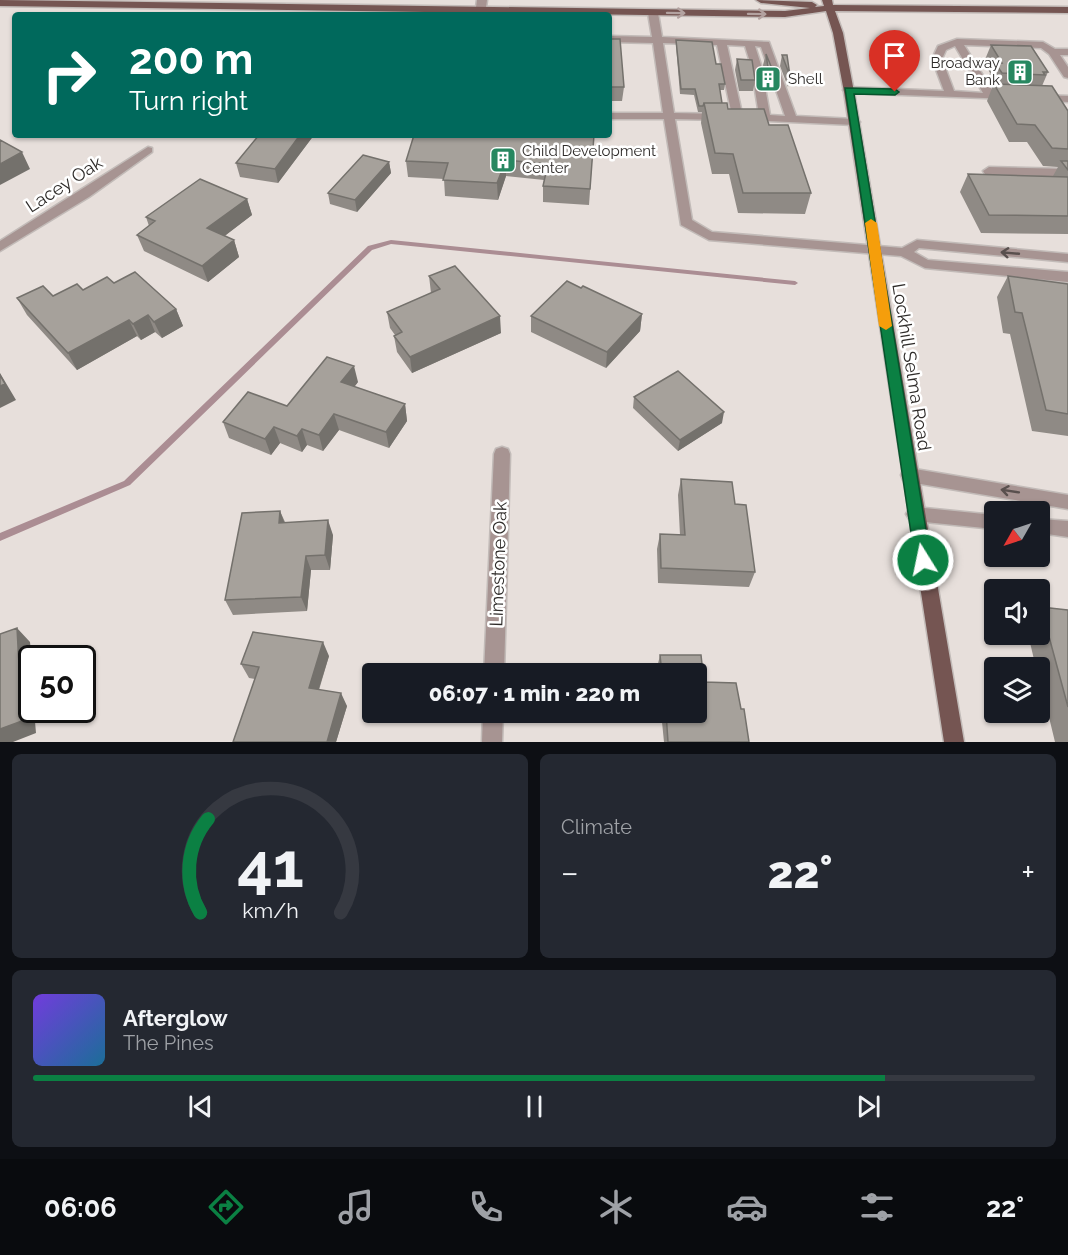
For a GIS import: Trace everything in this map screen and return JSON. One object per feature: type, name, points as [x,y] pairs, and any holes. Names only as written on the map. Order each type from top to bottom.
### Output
[{"type":"main road","points":[[761,0],[828,4],[1068,10]]},
{"type":"main road","points":[[0,3],[432,12]]},
{"type":"main road","points":[[612,13],[785,15],[828,4]]},
{"type":"main road","name":"Lockhill Selma Road","points":[[828,4],[838,33],[854,122],[915,514],[954,742]]},
{"type":"street","points":[[653,13],[686,222],[709,236],[904,252],[924,264],[1068,277]]},
{"type":"street","points":[[612,39],[765,44],[792,120]]},
{"type":"street","points":[[717,41],[722,44],[737,118]]},
{"type":"street","points":[[950,94],[936,59],[942,48],[957,42],[1043,45],[1053,52],[1068,75]]},
{"type":"street","points":[[957,42],[990,96]]},
{"type":"street","points":[[749,43],[756,65],[765,119]]},
{"type":"street","points":[[1053,52],[1068,52]]},
{"type":"street","points":[[848,90],[1068,99]]},
{"type":"street","points":[[612,116],[854,122]]},
{"type":"street","name":"Lacey Oak","points":[[0,247],[85,194],[148,150]]},
{"type":"street","points":[[989,171],[1068,173]]},
{"type":"street","points":[[904,252],[917,244],[1068,258]]},
{"type":"street","name":"Limestone Oak","points":[[494,663],[502,454]]},
{"type":"street","points":[[909,475],[1068,502]]},
{"type":"street","points":[[915,514],[984,521]]},
{"type":"street","points":[[1050,527],[1068,529]]},
{"type":"street","points":[[492,742],[493,723]]},
{"type":"building","points":[[612,39],[620,39],[624,87],[612,87]]},
{"type":"building","points":[[676,40],[712,42],[716,64],[721,64],[725,84],[719,84],[722,103],[704,103],[703,106],[699,106],[695,89],[681,89]]},
{"type":"building","points":[[991,45],[1031,46],[1048,72],[1043,72],[1045,75],[1002,73],[995,63],[1002,63]]},
{"type":"building","points":[[766,54],[775,76],[770,76],[770,81]]},
{"type":"building","points":[[782,55],[787,55],[790,76]]},
{"type":"building","points":[[737,59],[752,60],[755,80],[741,80]]},
{"type":"building","points":[[994,84],[1052,86],[1068,111],[1068,149],[1052,148],[1035,125],[1017,124]]},
{"type":"building","points":[[704,103],[727,103],[728,109],[764,109],[769,125],[788,125],[811,193],[743,193],[733,154],[715,153]]},
{"type":"building","points":[[257,138],[298,138],[275,169],[236,163]]},
{"type":"building","name":"Child Development Center","points":[[413,138],[594,138],[590,189],[543,186],[548,164],[506,160],[497,183],[443,180],[448,163],[406,161]]},
{"type":"building","points":[[0,140],[22,152],[0,164]]},
{"type":"building","points":[[363,155],[389,162],[355,200],[328,193]]},
{"type":"building","points":[[1061,161],[1068,161],[1068,170]]},
{"type":"building","points":[[968,174],[1068,177],[1068,216],[989,215]]},
{"type":"building","points":[[200,179],[247,199],[207,228],[234,240],[202,266],[137,235],[155,221],[146,217]]},
{"type":"building","points":[[455,266],[500,316],[410,357],[394,336],[402,332],[387,312],[440,289],[429,276]]},
{"type":"building","points":[[135,272],[176,309],[154,322],[148,315],[133,324],[129,320],[68,353],[17,298],[43,286],[53,296],[77,284],[83,290],[107,277],[114,283]]},
{"type":"building","points":[[1008,276],[1068,284],[1068,414],[1046,410],[1022,313],[1015,312]]},
{"type":"building","points":[[567,281],[581,288],[583,286],[642,314],[607,352],[531,316]]},
{"type":"building","points":[[327,357],[354,366],[341,382],[405,404],[386,432],[334,414],[319,435],[302,429],[297,436],[274,427],[265,439],[223,422],[248,392],[287,406]]},
{"type":"building","points":[[678,371],[724,412],[680,440],[634,397]]},
{"type":"building","points":[[0,375],[5,384],[0,386]]},
{"type":"building","points":[[681,479],[732,482],[735,504],[746,505],[755,572],[661,568],[660,534],[685,535]]},
{"type":"building","points":[[280,511],[279,523],[328,520],[325,555],[306,556],[301,597],[225,600],[242,513]]},
{"type":"building","points":[[1050,608],[1068,610],[1068,707],[1050,640]]},
{"type":"building","points":[[17,628],[18,722],[0,729],[0,634]]},
{"type":"building","points":[[253,632],[323,642],[309,688],[341,693],[327,742],[233,742],[259,667],[241,664]]},
{"type":"building","points":[[660,655],[701,655],[702,663],[661,663]]},
{"type":"building","points":[[707,682],[736,683],[741,709],[744,709],[749,742],[668,742],[667,723],[707,723]]},
{"type":"waterway","points":[[0,537],[127,483],[370,248],[391,242],[795,283]]},
{"type":"slow traffic","points":[[871,223],[886,326]]},
{"type":"place","name":"Broadway Bank","points":[[1020,72]]},
{"type":"place","name":"Shell","points":[[768,79]]},
{"type":"place","name":"Child Development Center","points":[[503,160]]},
{"type":"route","points":[[895,92],[848,90],[871,222],[923,560]]}]
